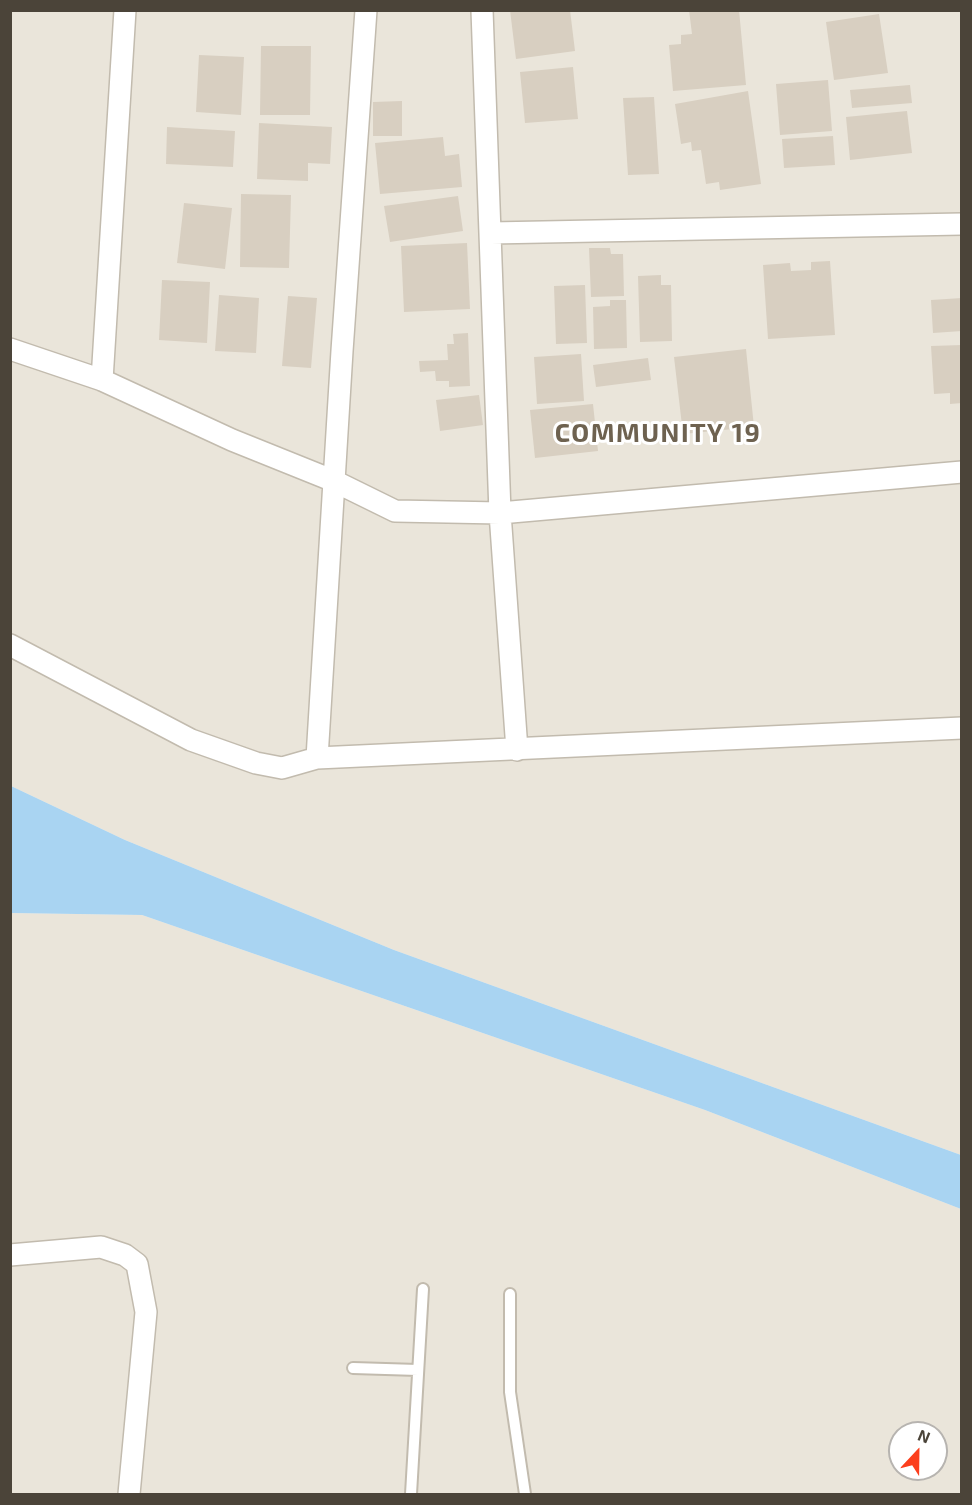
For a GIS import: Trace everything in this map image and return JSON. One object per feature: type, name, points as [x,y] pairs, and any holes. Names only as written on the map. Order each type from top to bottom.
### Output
[{"type":"street","points":[[102,380],[125,10]]},
{"type":"street","points":[[317,758],[366,10]]},
{"type":"street","points":[[482,10],[500,513],[518,750]]},
{"type":"street","points":[[491,233],[962,224]]},
{"type":"street","points":[[10,349],[102,380],[232,440],[334,481],[395,511],[500,513],[962,472]]},
{"type":"street","points":[[10,645],[191,740],[256,763],[282,768],[317,758],[962,728]]},
{"type":"street","points":[[10,1255],[101,1247],[125,1255],[137,1264],[146,1312],[129,1494]]},
{"type":"lane","points":[[411,1494],[423,1289]]},
{"type":"lane","points":[[510,1294],[510,1392],[525,1494]]},
{"type":"lane","points":[[353,1368],[418,1370]]},
{"type":"shaded area","points":[[11,11],[961,11],[961,1155],[394,950],[125,840],[11,786]]},
{"type":"shaded area","points":[[11,913],[142,915],[705,1110],[961,1209],[961,1494],[11,1494]]},
{"type":"water","points":[[11,786],[125,840],[394,950],[961,1155],[961,1209],[705,1110],[142,915],[11,913]]},
{"type":"building","points":[[510,10],[570,10],[575,51],[516,59]]},
{"type":"building","points":[[689,10],[739,10],[746,85],[673,91],[669,45],[681,44],[681,35],[692,34]]},
{"type":"building","points":[[879,14],[888,73],[834,80],[826,22]]},
{"type":"building","points":[[261,46],[311,46],[310,115],[260,115]]},
{"type":"building","points":[[199,55],[244,57],[241,115],[196,112]]},
{"type":"building","points":[[573,67],[578,119],[525,123],[520,72]]},
{"type":"building","points":[[828,80],[832,131],[780,135],[776,84]]},
{"type":"building","points":[[910,85],[912,103],[852,108],[850,90]]},
{"type":"building","points":[[748,91],[761,184],[720,190],[719,182],[706,184],[701,150],[692,151],[691,142],[681,144],[675,104]]},
{"type":"building","points":[[654,97],[659,174],[628,175],[623,98]]},
{"type":"building","points":[[402,101],[402,136],[373,136],[373,102]]},
{"type":"building","points":[[907,111],[912,153],[850,160],[846,117]]},
{"type":"building","points":[[259,123],[332,127],[330,164],[308,163],[308,181],[257,179]]},
{"type":"building","points":[[167,127],[235,131],[233,167],[166,164]]},
{"type":"building","points":[[833,136],[835,165],[784,168],[782,139]]},
{"type":"building","points":[[443,137],[445,156],[459,154],[462,187],[380,194],[375,143]]},
{"type":"building","points":[[241,194],[291,195],[289,268],[240,267]]},
{"type":"building","points":[[458,196],[463,231],[390,242],[384,206]]},
{"type":"building","points":[[184,203],[232,208],[225,269],[177,263]]},
{"type":"building","points":[[467,243],[470,309],[404,312],[401,246]]},
{"type":"building","points":[[589,248],[610,248],[611,254],[623,254],[624,296],[591,297]]},
{"type":"building","points":[[830,261],[835,335],[768,339],[763,265],[790,263],[791,271],[811,270],[811,262]]},
{"type":"building","points":[[661,275],[661,285],[671,285],[672,341],[640,342],[638,276]]},
{"type":"building","points":[[162,280],[210,282],[207,343],[159,340]]},
{"type":"building","points":[[585,285],[587,343],[556,344],[554,286]]},
{"type":"building","points":[[219,295],[259,298],[256,353],[215,351]]},
{"type":"building","points":[[288,296],[317,298],[311,368],[282,366]]},
{"type":"building","points":[[962,298],[962,331],[933,333],[931,300]]},
{"type":"building","points":[[610,300],[626,300],[627,348],[594,349],[593,307],[610,306]]},
{"type":"building","points":[[468,333],[470,386],[449,387],[449,381],[436,381],[435,371],[420,372],[419,361],[448,360],[447,344],[454,344],[453,334]]},
{"type":"building","points":[[962,345],[962,403],[950,404],[950,393],[934,394],[931,346]]},
{"type":"building","points":[[746,349],[754,427],[683,434],[674,357]]},
{"type":"building","points":[[581,354],[584,401],[537,404],[534,357]]},
{"type":"building","points":[[648,358],[651,380],[596,387],[593,365]]},
{"type":"building","points":[[479,395],[483,425],[440,431],[436,400]]},
{"type":"building","points":[[593,404],[598,451],[535,458],[530,410]]},
{"type":"district","name":"COMMUNITY 19","points":[[658,433]]}]
